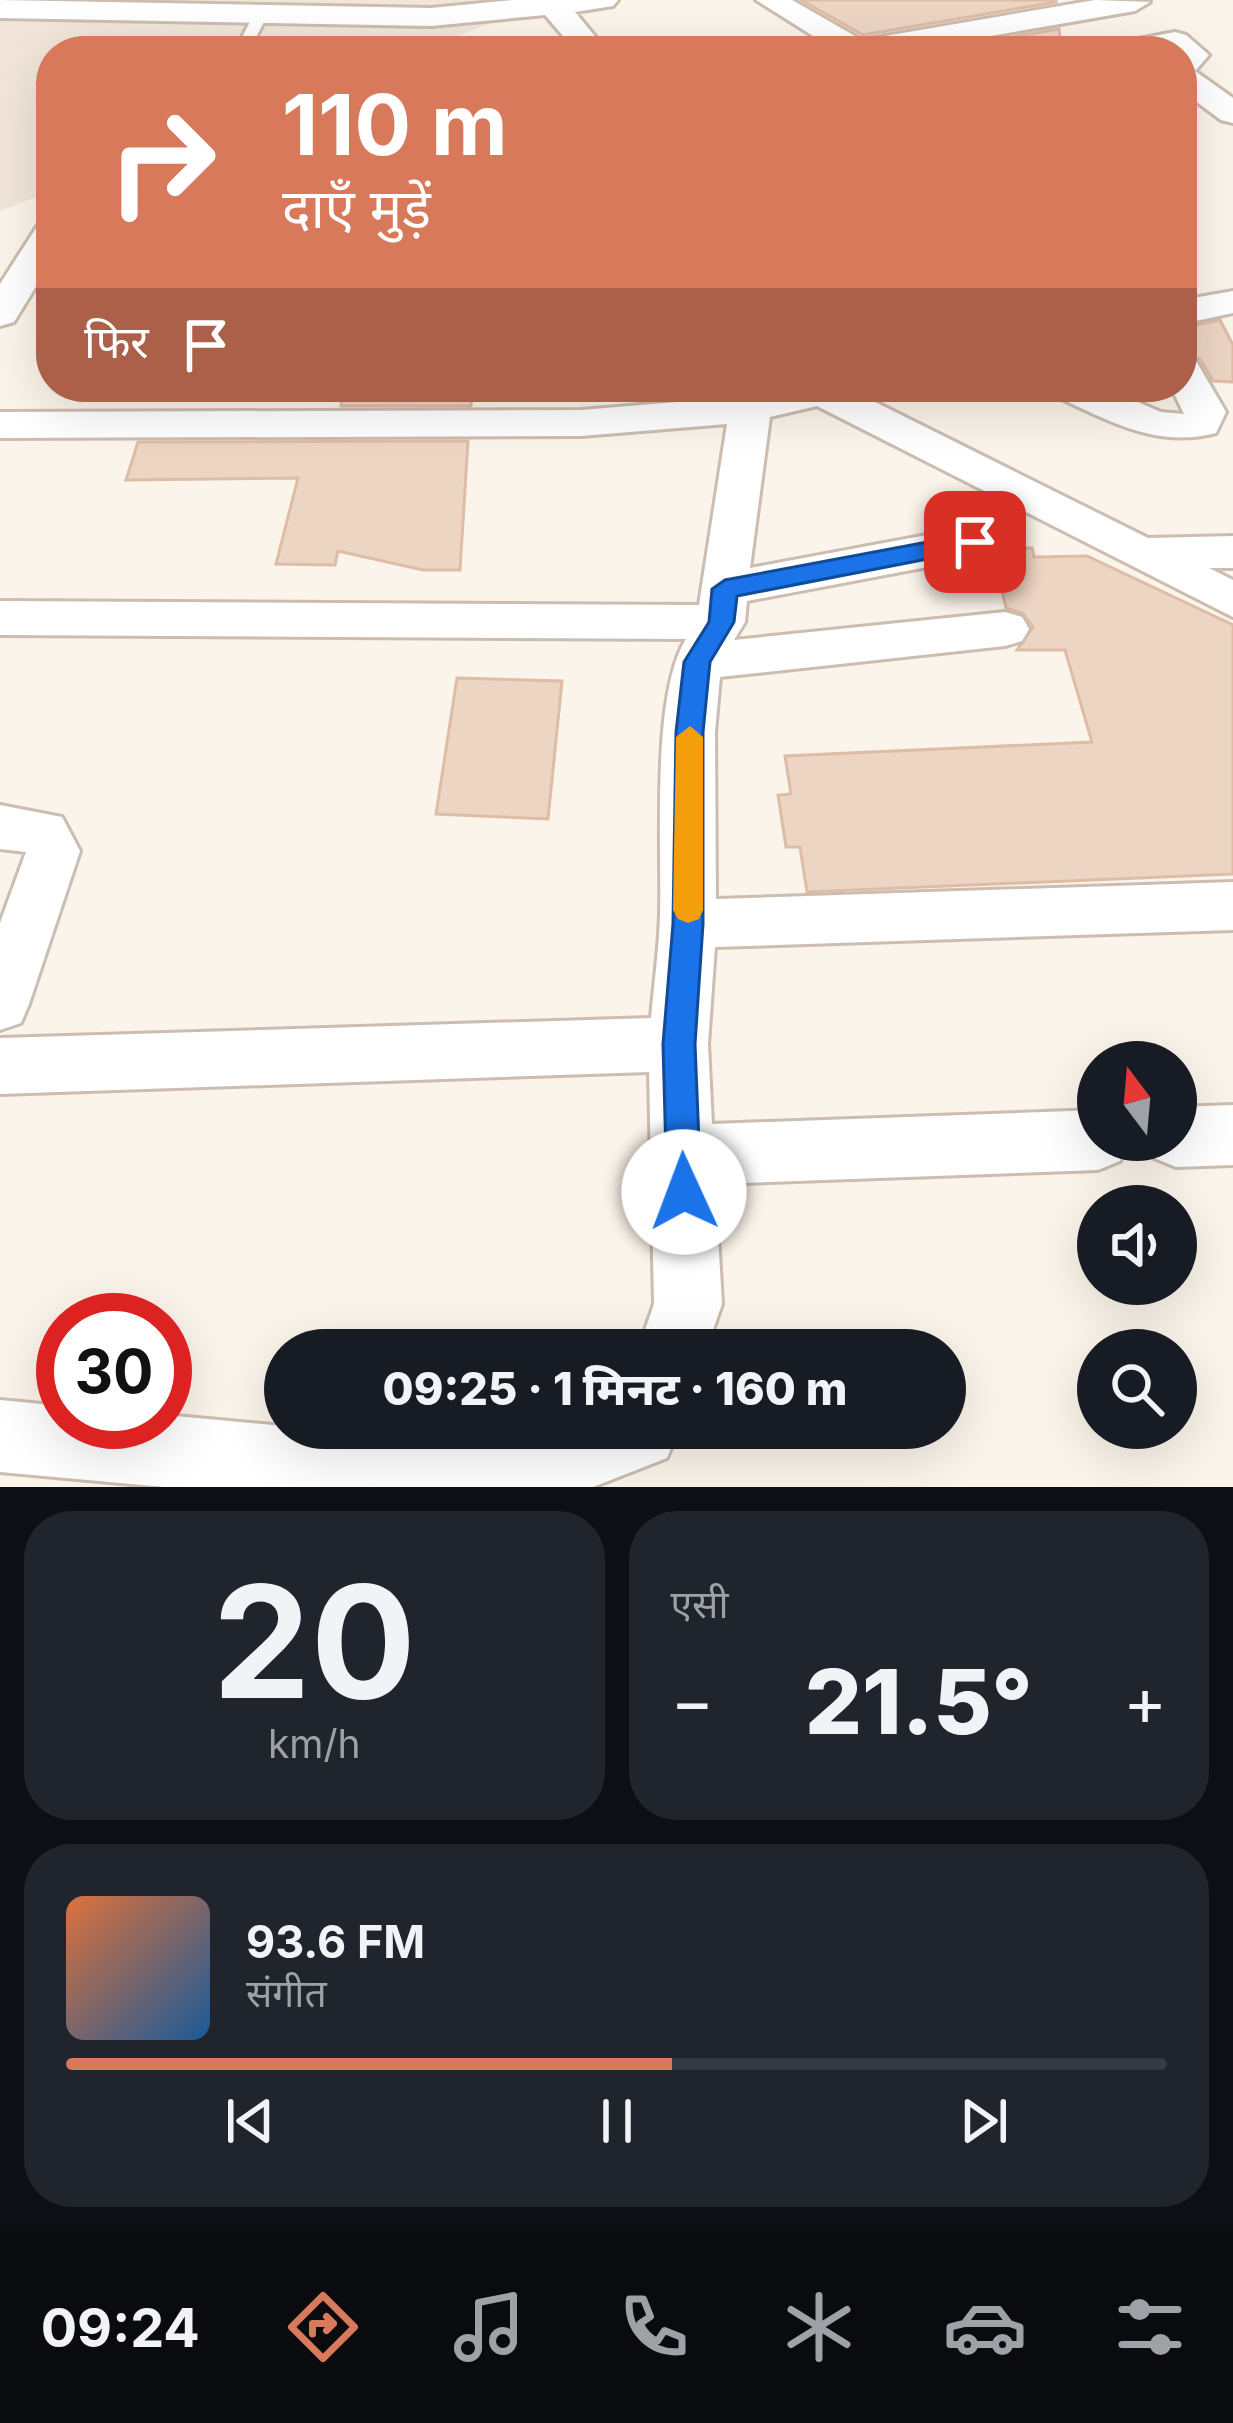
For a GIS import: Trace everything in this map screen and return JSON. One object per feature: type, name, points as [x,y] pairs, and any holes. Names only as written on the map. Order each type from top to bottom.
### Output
[{"type":"street","points":[[0,10],[42,6],[94,13],[603,0]]},
{"type":"street","points":[[771,0],[833,36]]},
{"type":"street","points":[[938,36],[1135,2],[1131,0]]},
{"type":"street","points":[[555,3],[580,36]]},
{"type":"street","points":[[432,4],[435,36]]},
{"type":"street","points":[[93,36],[94,13]]},
{"type":"street","points":[[1197,87],[1233,113]]},
{"type":"street","points":[[0,314],[36,257]]},
{"type":"street","points":[[1197,310],[1233,302]]},
{"type":"street","points":[[1105,402],[1166,427],[1186,429],[1201,424],[1205,412],[1197,397]]},
{"type":"street","points":[[0,425],[581,423],[720,402]]},
{"type":"street","points":[[679,1329],[688,1304],[679,1044],[688,924],[690,732],[714,624],[746,402]]},
{"type":"street","points":[[855,402],[1233,600]]},
{"type":"street","points":[[714,624],[975,542]]},
{"type":"street","points":[[1138,553],[1233,552]]},
{"type":"street","points":[[0,617],[1005,628]]},
{"type":"street","points":[[0,826],[43,832],[52,851],[0,1004]]},
{"type":"street","points":[[688,924],[1233,906]]},
{"type":"street","points":[[0,1066],[679,1044]]},
{"type":"street","points":[[1197,1136],[1233,1135]]},
{"type":"street","points":[[683,1155],[1077,1141]]},
{"type":"street","points":[[0,1436],[508,1483],[599,1449]]},
{"type":"lane","points":[[250,36],[266,8]]},
{"type":"shaded area","points":[[0,0],[552,0],[457,36],[36,36],[36,197],[0,211]]},
{"type":"building","points":[[801,0],[1056,0],[1056,2],[863,35]]},
{"type":"building","points":[[1059,29],[1060,36],[1018,36]]},
{"type":"building","points":[[1220,320],[1233,345],[1233,382],[1213,381],[1197,358],[1197,325]]},
{"type":"building","points":[[341,402],[471,402],[471,406],[341,406]]},
{"type":"building","points":[[468,441],[460,570],[423,570],[338,551],[335,565],[276,564],[298,478],[126,480],[138,442]]},
{"type":"building","points":[[999,548],[1032,548],[1034,557],[1087,556],[1233,625],[1233,874],[807,892],[800,847],[786,847],[778,795],[791,794],[785,756],[1092,742],[1065,650],[1017,650],[1033,627],[1023,613],[1006,608],[994,556]]},
{"type":"building","points":[[457,678],[562,681],[548,819],[436,814]]},
{"type":"slow traffic","points":[[688,910],[690,737]]},
{"type":"route","points":[[684,1192],[679,1044],[688,924],[690,732],[697,662],[721,622],[725,589],[975,542]]}]
